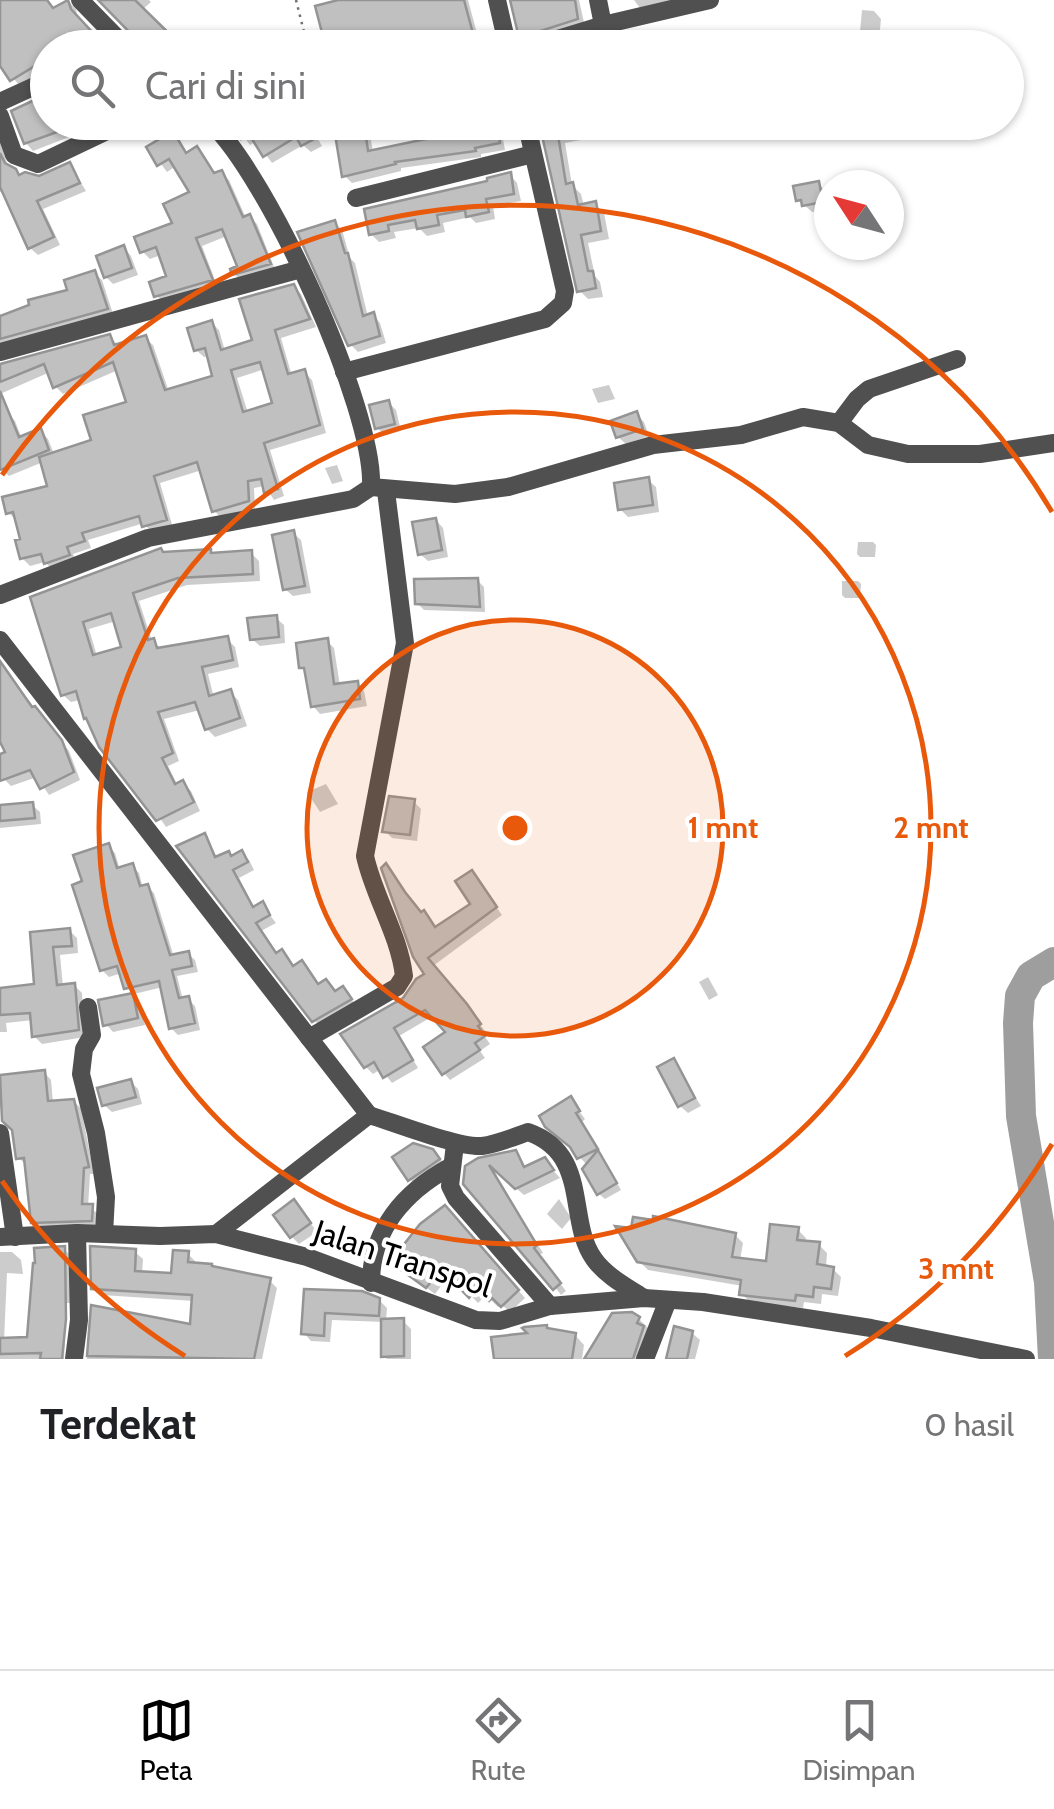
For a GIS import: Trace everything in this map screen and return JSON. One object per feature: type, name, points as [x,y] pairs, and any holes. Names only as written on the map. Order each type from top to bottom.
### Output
[{"type":"street","points":[[80,0],[107,30]]},
{"type":"street","points":[[497,0],[504,30]]},
{"type":"street","points":[[598,0],[604,30]]},
{"type":"street","points":[[587,30],[710,0]]},
{"type":"street","points":[[0,102],[30,88]]},
{"type":"street","points":[[0,116],[14,154],[32,163],[38,164],[88,140]]},
{"type":"street","points":[[224,140],[262,191],[301,268],[344,372],[379,489],[404,643],[365,856],[371,885],[402,959],[404,976],[397,987],[309,1038]]},
{"type":"street","points":[[344,372],[545,319],[563,303],[565,291],[530,140]]},
{"type":"street","points":[[356,198],[533,154]]},
{"type":"street","points":[[0,352],[301,268]]},
{"type":"street","points":[[840,424],[868,389],[957,359]]},
{"type":"street","points":[[0,595],[148,538],[353,499],[379,489],[472,492],[559,474],[653,446],[741,435],[802,417],[840,424],[868,444],[908,454],[980,454],[1054,443]]},
{"type":"street","points":[[0,640],[368,1115],[438,1135],[455,1144],[482,1146],[528,1132],[549,1142],[575,1186],[586,1241],[596,1261],[615,1280],[644,1298]]},
{"type":"street","points":[[88,1007],[92,1035],[84,1049],[81,1074],[103,1181],[104,1234]]},
{"type":"street","points":[[216,1234],[368,1115]]},
{"type":"street","points":[[0,1133],[8,1237]]},
{"type":"street","points":[[455,1144],[450,1186],[456,1198],[550,1306]]},
{"type":"street","points":[[371,1283],[371,1256],[384,1227],[413,1193],[450,1167]]},
{"type":"street","points":[[74,1359],[79,1320],[77,1233]]},
{"type":"street","name":"Jalan Transpol","points":[[8,1237],[77,1233],[216,1234],[307,1257],[476,1320],[500,1321],[550,1306],[644,1298],[702,1302],[871,1328],[1024,1359]]},
{"type":"street","points":[[645,1359],[668,1300]]},
{"type":"path","points":[[296,0],[304,30]]},
{"type":"building","points":[[0,0],[47,0],[53,8],[68,0],[90,30],[30,30],[30,69],[10,81],[0,66]]},
{"type":"building","points":[[98,0],[135,0],[166,30],[127,30]]},
{"type":"building","points":[[338,0],[464,0],[472,30],[321,30],[315,6]]},
{"type":"building","points":[[510,0],[575,0],[578,19],[544,30],[517,30]]},
{"type":"building","points":[[30,102],[30,140],[35,140],[24,144],[11,111]]},
{"type":"building","points":[[158,140],[178,140],[186,153],[197,146],[214,173],[222,170],[243,217],[250,214],[271,264],[232,275],[230,269],[237,266],[222,229],[196,238],[213,280],[154,297],[149,282],[166,276],[156,247],[140,253],[134,237],[172,223],[163,204],[189,192],[169,159],[157,166],[146,147]]},
{"type":"building","points":[[253,140],[291,140],[263,157]]},
{"type":"building","points":[[336,140],[366,140],[368,151],[421,140],[500,140],[475,148],[476,151],[395,162],[342,177]]},
{"type":"building","points":[[543,140],[559,140],[566,184],[573,182],[578,205],[596,201],[601,231],[581,235],[588,271],[593,271],[596,288],[577,292]]},
{"type":"building","points":[[0,153],[19,175],[25,172],[39,176],[70,162],[80,183],[37,201],[54,237],[28,249],[0,187]]},
{"type":"building","points":[[511,172],[514,194],[486,199],[489,212],[466,217],[465,210],[437,215],[439,225],[417,229],[415,220],[388,225],[389,231],[369,235],[364,209]]},
{"type":"building","points":[[814,182],[814,204],[802,206],[801,200],[796,201],[793,186]]},
{"type":"building","points":[[335,220],[348,253],[363,316],[374,312],[380,336],[348,346],[297,232]]},
{"type":"building","points":[[124,245],[132,268],[104,278],[96,256]]},
{"type":"building","points":[[95,270],[108,309],[0,339],[0,316],[29,305],[28,300],[67,290],[64,280]]},
{"type":"building","points":[[294,284],[310,319],[275,330],[288,374],[305,369],[320,425],[264,443],[278,489],[264,493],[261,479],[248,481],[249,501],[212,512],[197,462],[154,476],[167,520],[142,527],[139,516],[82,533],[85,541],[67,547],[70,555],[44,564],[41,554],[20,559],[13,512],[6,514],[2,497],[47,486],[39,457],[91,440],[83,415],[126,402],[113,362],[53,388],[44,364],[0,382],[0,364],[110,334],[114,345],[146,335],[165,390],[212,376],[205,348],[194,351],[187,328],[212,320],[221,350],[252,340],[239,299]],"holes":[[[260,362],[272,403],[243,412],[231,370]]]},
{"type":"building","points":[[0,391],[19,437],[41,428],[49,450],[0,470]]},
{"type":"building","points":[[389,400],[395,424],[375,429],[369,405]]},
{"type":"building","points":[[637,411],[643,429],[616,438],[610,421]]},
{"type":"building","points":[[649,477],[653,505],[618,510],[614,483]]},
{"type":"building","points":[[436,518],[442,550],[418,555],[412,522]]},
{"type":"building","points":[[294,530],[305,586],[283,590],[272,535]]},
{"type":"building","points":[[161,548],[163,552],[252,550],[253,574],[178,578],[133,593],[148,640],[154,638],[157,648],[228,636],[233,660],[202,667],[209,696],[231,689],[240,718],[205,730],[195,702],[158,712],[173,753],[162,758],[175,784],[183,780],[194,802],[156,821],[99,747],[84,719],[76,691],[61,696],[30,597]],"holes":[[[111,613],[121,647],[93,655],[83,622]]]},
{"type":"building","points":[[478,578],[480,607],[415,604],[414,579]]},
{"type":"building","points":[[277,615],[279,637],[250,640],[247,618]]},
{"type":"building","points":[[328,638],[334,684],[358,681],[360,699],[311,707],[296,643]]},
{"type":"building","points":[[0,661],[32,707],[62,740],[74,772],[40,789],[30,770],[0,781],[0,754],[5,752],[0,742]]},
{"type":"building","points":[[389,796],[415,799],[410,835],[382,832]]},
{"type":"building","points":[[33,802],[35,818],[0,821],[0,805]]},
{"type":"building","points":[[205,833],[215,857],[229,851],[231,856],[242,850],[248,862],[233,870],[253,907],[263,901],[270,915],[256,923],[276,953],[282,949],[293,966],[302,960],[318,984],[326,979],[335,991],[343,986],[352,999],[312,1022],[176,846]]},
{"type":"building","points":[[109,843],[117,868],[133,863],[140,886],[148,884],[170,955],[189,951],[192,966],[172,970],[179,998],[189,996],[195,1023],[169,1029],[159,981],[124,989],[117,966],[100,971],[72,885],[82,881],[73,855]]},
{"type":"building","points":[[386,863],[435,927],[470,904],[455,881],[472,870],[497,907],[428,958],[467,1004],[485,1036],[475,1043],[480,1050],[442,1075],[423,1047],[445,1032],[425,1010],[394,1028],[413,1060],[383,1078],[374,1062],[364,1068],[340,1034],[403,998],[424,974],[413,957],[381,868]]},
{"type":"building","points":[[70,928],[72,946],[53,947],[57,985],[75,983],[79,1030],[32,1037],[30,1013],[0,1015],[0,988],[34,984],[30,932]]},
{"type":"building","points":[[133,993],[138,1018],[103,1026],[98,1000]]},
{"type":"building","points":[[674,1058],[695,1098],[678,1107],[657,1067]]},
{"type":"building","points":[[45,1070],[48,1101],[74,1099],[89,1167],[84,1168],[82,1204],[93,1204],[92,1221],[31,1223],[24,1158],[16,1159],[12,1130],[2,1121],[0,1075]]},
{"type":"building","points":[[131,1079],[136,1097],[102,1106],[97,1088]]},
{"type":"building","points":[[571,1096],[580,1111],[576,1113],[598,1149],[577,1159],[539,1116]]},
{"type":"building","points":[[413,1143],[433,1149],[440,1159],[408,1181],[392,1157]]},
{"type":"building","points":[[516,1150],[524,1167],[545,1157],[554,1170],[515,1189],[489,1165],[537,1245],[534,1248],[561,1283],[553,1290],[463,1184],[465,1166],[478,1158]]},
{"type":"building","points":[[598,1150],[617,1183],[597,1195],[582,1169]]},
{"type":"building","points":[[294,1199],[311,1223],[290,1238],[273,1215]]},
{"type":"building","points":[[445,1205],[519,1290],[501,1307],[477,1289],[469,1298],[441,1269],[426,1288],[390,1262],[420,1224]]},
{"type":"building","points":[[653,1216],[736,1233],[732,1257],[766,1261],[770,1224],[799,1227],[797,1240],[820,1242],[817,1264],[834,1267],[831,1289],[814,1287],[813,1297],[796,1295],[795,1301],[739,1295],[741,1280],[637,1262],[615,1226],[631,1228],[633,1217],[653,1220]]},
{"type":"building","points":[[65,1246],[62,1359],[40,1359],[41,1353],[0,1354],[0,1338],[27,1337],[34,1248]]},
{"type":"building","points":[[90,1246],[136,1249],[135,1271],[171,1273],[173,1250],[189,1251],[188,1262],[271,1278],[254,1359],[87,1356],[91,1305],[190,1324],[192,1295],[91,1289]]},
{"type":"building","points":[[304,1289],[362,1291],[380,1298],[379,1316],[325,1313],[324,1336],[301,1334]]},
{"type":"building","points":[[632,1312],[640,1317],[637,1323],[644,1326],[633,1359],[584,1359],[612,1313]]},
{"type":"building","points":[[404,1318],[404,1356],[381,1357],[381,1319]]},
{"type":"building","points":[[547,1325],[576,1333],[572,1359],[494,1359],[491,1337],[527,1333],[522,1328]]},
{"type":"building","points":[[674,1326],[693,1331],[687,1359],[666,1359]]},
{"type":"waterway","points":[[1053,1359],[1049,1282],[1021,1116],[1018,1023],[1020,996],[1031,976],[1054,962]]}]
